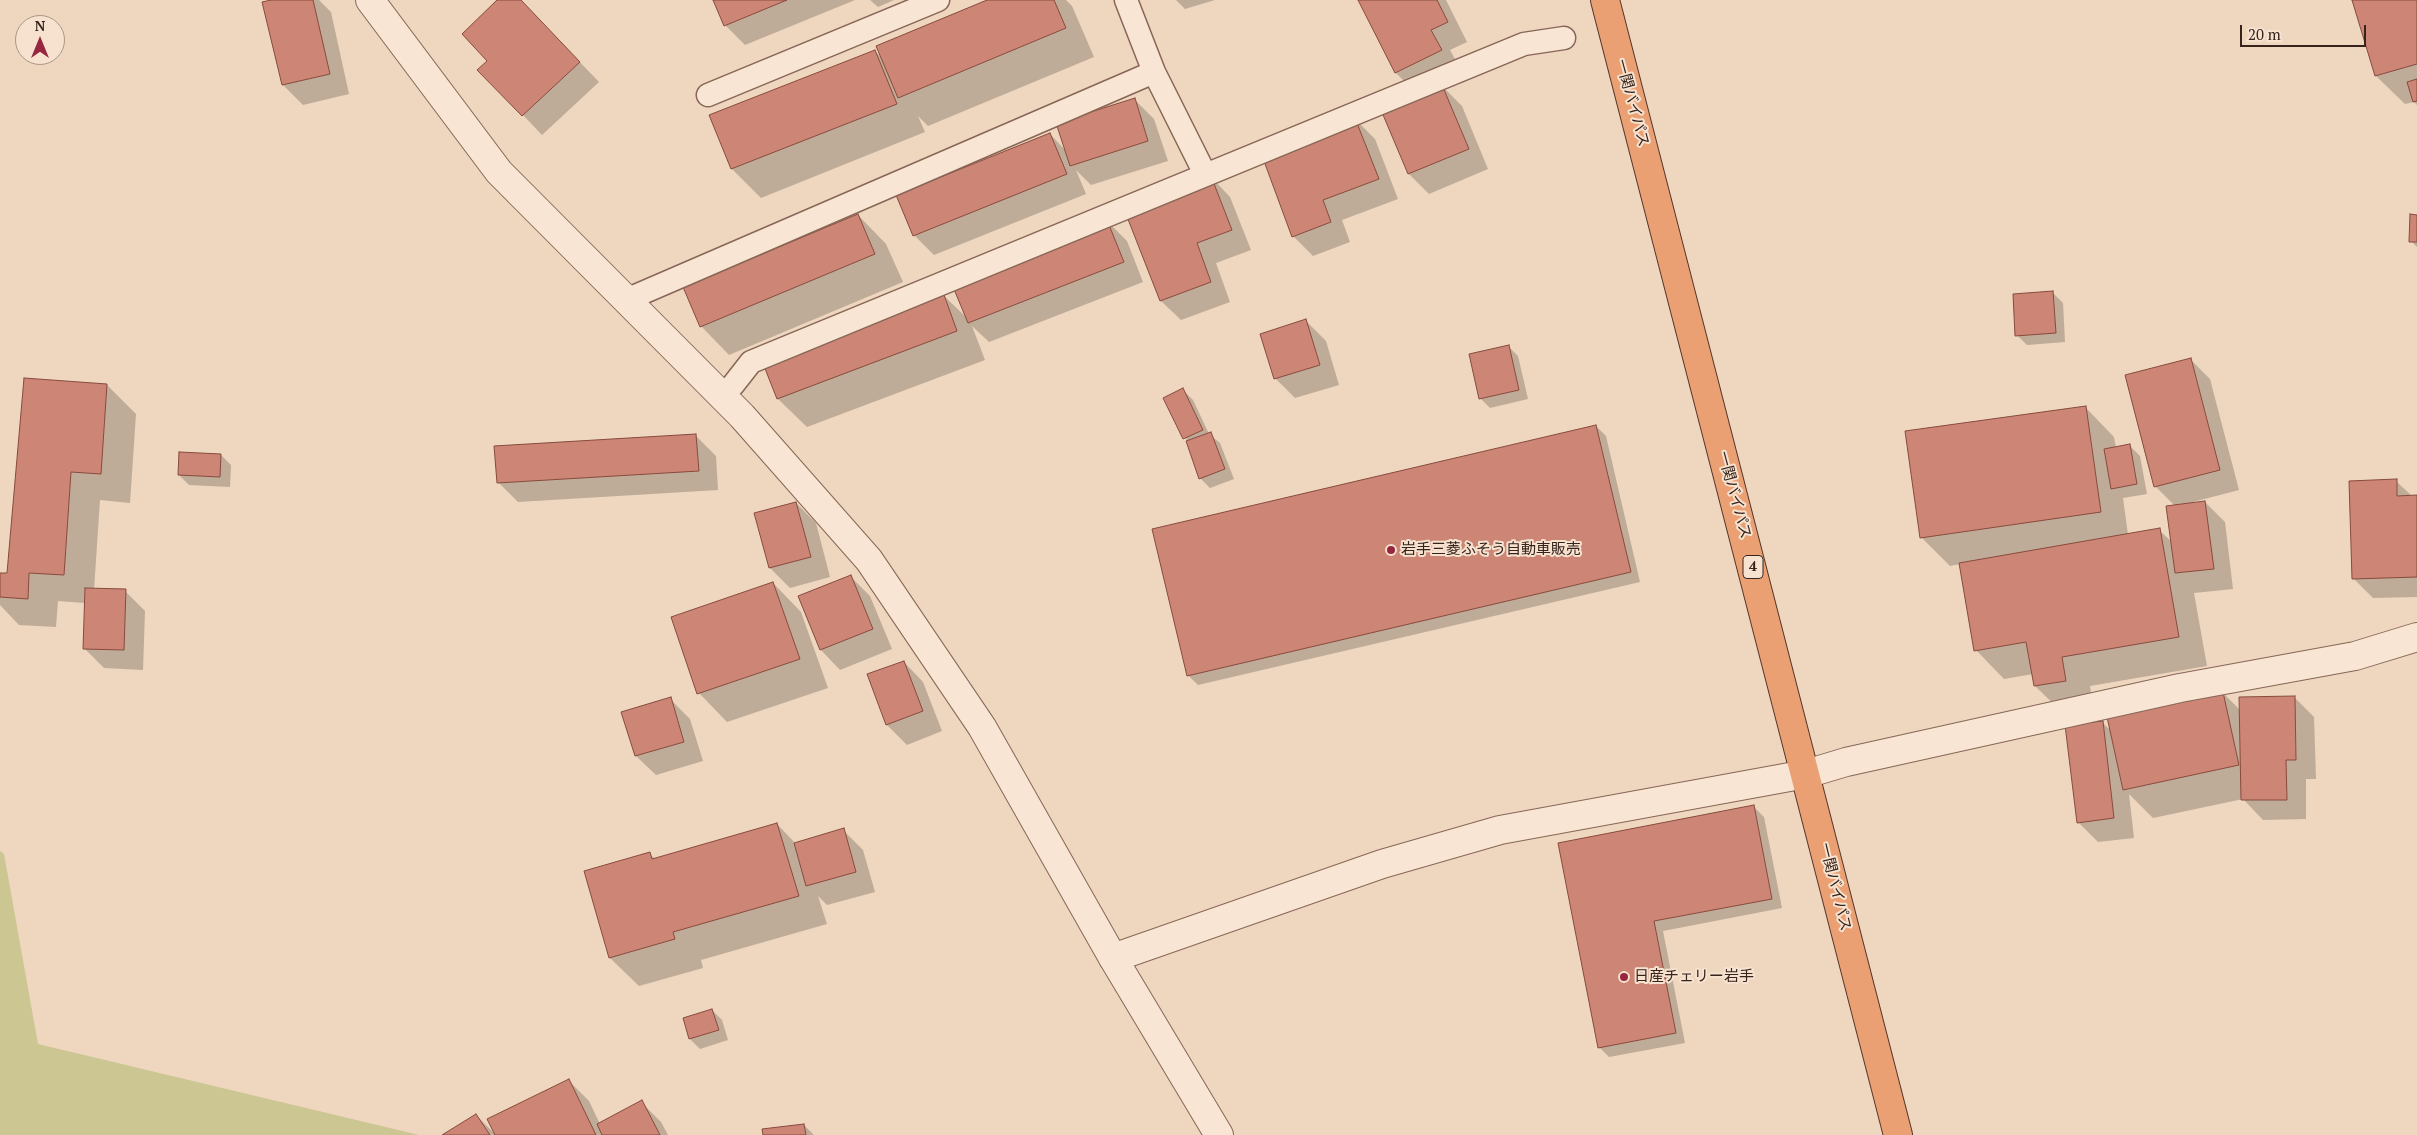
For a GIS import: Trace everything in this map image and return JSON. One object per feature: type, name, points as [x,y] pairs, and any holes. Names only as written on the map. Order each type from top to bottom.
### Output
[{"type":"highway","name":"一関バイパス","points":[[1605,0],[1898,1135]]},
{"type":"street","points":[[370,0],[499,172],[742,416],[869,560],[982,727],[1114,958],[1219,1135]]},
{"type":"street","points":[[1114,958],[1382,864],[1500,830],[1806,774],[1846,762],[2180,688],[2355,656],[2417,636]]},
{"type":"lane","points":[[708,95],[938,0]]},
{"type":"lane","points":[[1126,0],[1154,72],[1205,174]]},
{"type":"lane","points":[[732,385],[751,362],[1524,44],[1564,38]]},
{"type":"lane","points":[[626,300],[1154,72]]},
{"type":"shaded area","points":[[0,851],[4,854],[38,1044],[419,1135],[0,1135]]},
{"type":"building","points":[[271,0],[313,0],[330,74],[282,85],[262,2]]},
{"type":"building","points":[[497,0],[521,0],[580,62],[522,116],[477,70],[487,61],[462,34]]},
{"type":"building","points":[[713,0],[787,0],[724,26]]},
{"type":"building","points":[[987,0],[1054,0],[1066,28],[898,98],[876,46]]},
{"type":"building","points":[[1358,0],[1437,0],[1448,22],[1431,30],[1442,50],[1395,73]]},
{"type":"building","points":[[2352,0],[2417,0],[2417,64],[2375,76]]},
{"type":"building","points":[[875,50],[897,104],[731,169],[709,115]]},
{"type":"building","points":[[2417,79],[2417,101],[2413,102],[2407,82]]},
{"type":"building","points":[[1442,85],[1469,149],[1408,174],[1381,110]]},
{"type":"building","points":[[1135,98],[1148,141],[1070,166],[1056,123]]},
{"type":"building","points":[[1355,118],[1379,179],[1323,200],[1331,222],[1292,237],[1261,153]]},
{"type":"building","points":[[1050,133],[1067,174],[913,236],[896,195]]},
{"type":"building","points":[[1211,176],[1232,230],[1197,243],[1211,282],[1160,301],[1124,209]]},
{"type":"building","points":[[858,214],[875,254],[700,327],[683,287]]},
{"type":"building","points":[[2410,214],[2417,215],[2417,242],[2409,242]]},
{"type":"building","points":[[1107,220],[1124,262],[968,323],[951,282]]},
{"type":"building","points":[[2053,291],[2056,333],[2015,336],[2013,294]]},
{"type":"building","points":[[943,292],[957,331],[777,399],[762,361]]},
{"type":"building","points":[[1306,319],[1320,365],[1274,379],[1260,334]]},
{"type":"building","points":[[1509,345],[1519,390],[1479,399],[1469,354]]},
{"type":"building","points":[[2191,358],[2220,470],[2154,487],[2125,375]]},
{"type":"building","points":[[24,378],[107,384],[101,474],[71,472],[64,575],[29,573],[28,599],[0,597],[0,573],[7,573]]},
{"type":"building","points":[[1183,388],[1203,430],[1183,439],[1163,398]]},
{"type":"building","points":[[2086,406],[2101,512],[1920,538],[1905,431]]},
{"type":"building","name":"岩手三菱ふそう自動車販売","points":[[1596,425],[1631,572],[1187,676],[1152,529]]},
{"type":"building","points":[[1211,432],[1225,469],[1199,479],[1186,441]]},
{"type":"building","points":[[696,434],[699,471],[497,483],[494,446]]},
{"type":"building","points":[[2130,444],[2137,484],[2111,489],[2104,449]]},
{"type":"building","points":[[179,452],[221,454],[220,477],[178,475]]},
{"type":"building","points":[[2397,479],[2397,496],[2417,495],[2417,577],[2352,579],[2349,481]]},
{"type":"building","points":[[2205,501],[2214,569],[2175,573],[2166,506]]},
{"type":"building","points":[[796,502],[811,557],[769,568],[754,513]]},
{"type":"building","points":[[2160,528],[2179,637],[2062,657],[2066,681],[2034,686],[2026,642],[1974,651],[1959,563]]},
{"type":"building","points":[[851,575],[873,629],[820,650],[798,596]]},
{"type":"building","points":[[773,582],[800,659],[697,694],[671,617]]},
{"type":"building","points":[[85,588],[126,589],[124,650],[83,649]]},
{"type":"building","points":[[904,661],[923,711],[886,725],[867,674]]},
{"type":"building","points":[[2223,692],[2239,765],[2123,790],[2107,717]]},
{"type":"building","points":[[2295,696],[2296,760],[2286,760],[2287,800],[2241,800],[2239,697]]},
{"type":"building","points":[[671,697],[684,742],[635,756],[621,712]]},
{"type":"building","points":[[2103,721],[2114,818],[2077,823],[2065,725]]},
{"type":"building","name":"日産チェリー岩手","points":[[1754,805],[1772,899],[1654,921],[1676,1033],[1598,1048],[1558,843]]},
{"type":"building","points":[[777,823],[799,896],[673,932],[675,939],[609,958],[584,871],[650,852],[652,859]]},
{"type":"building","points":[[844,828],[856,872],[806,886],[794,843]]},
{"type":"building","points":[[712,1009],[719,1030],[689,1039],[683,1018]]},
{"type":"building","points":[[569,1079],[596,1135],[495,1135],[487,1119]]},
{"type":"building","points":[[642,1100],[660,1135],[602,1135],[597,1124]]},
{"type":"building","points":[[476,1114],[490,1135],[442,1135]]},
{"type":"building","points":[[804,1124],[806,1135],[763,1135],[762,1129]]},
{"type":"place","name":"岩手三菱ふそう自動車販売","points":[[1391,550]]},
{"type":"place","name":"日産チェリー岩手","points":[[1624,977]]}]
